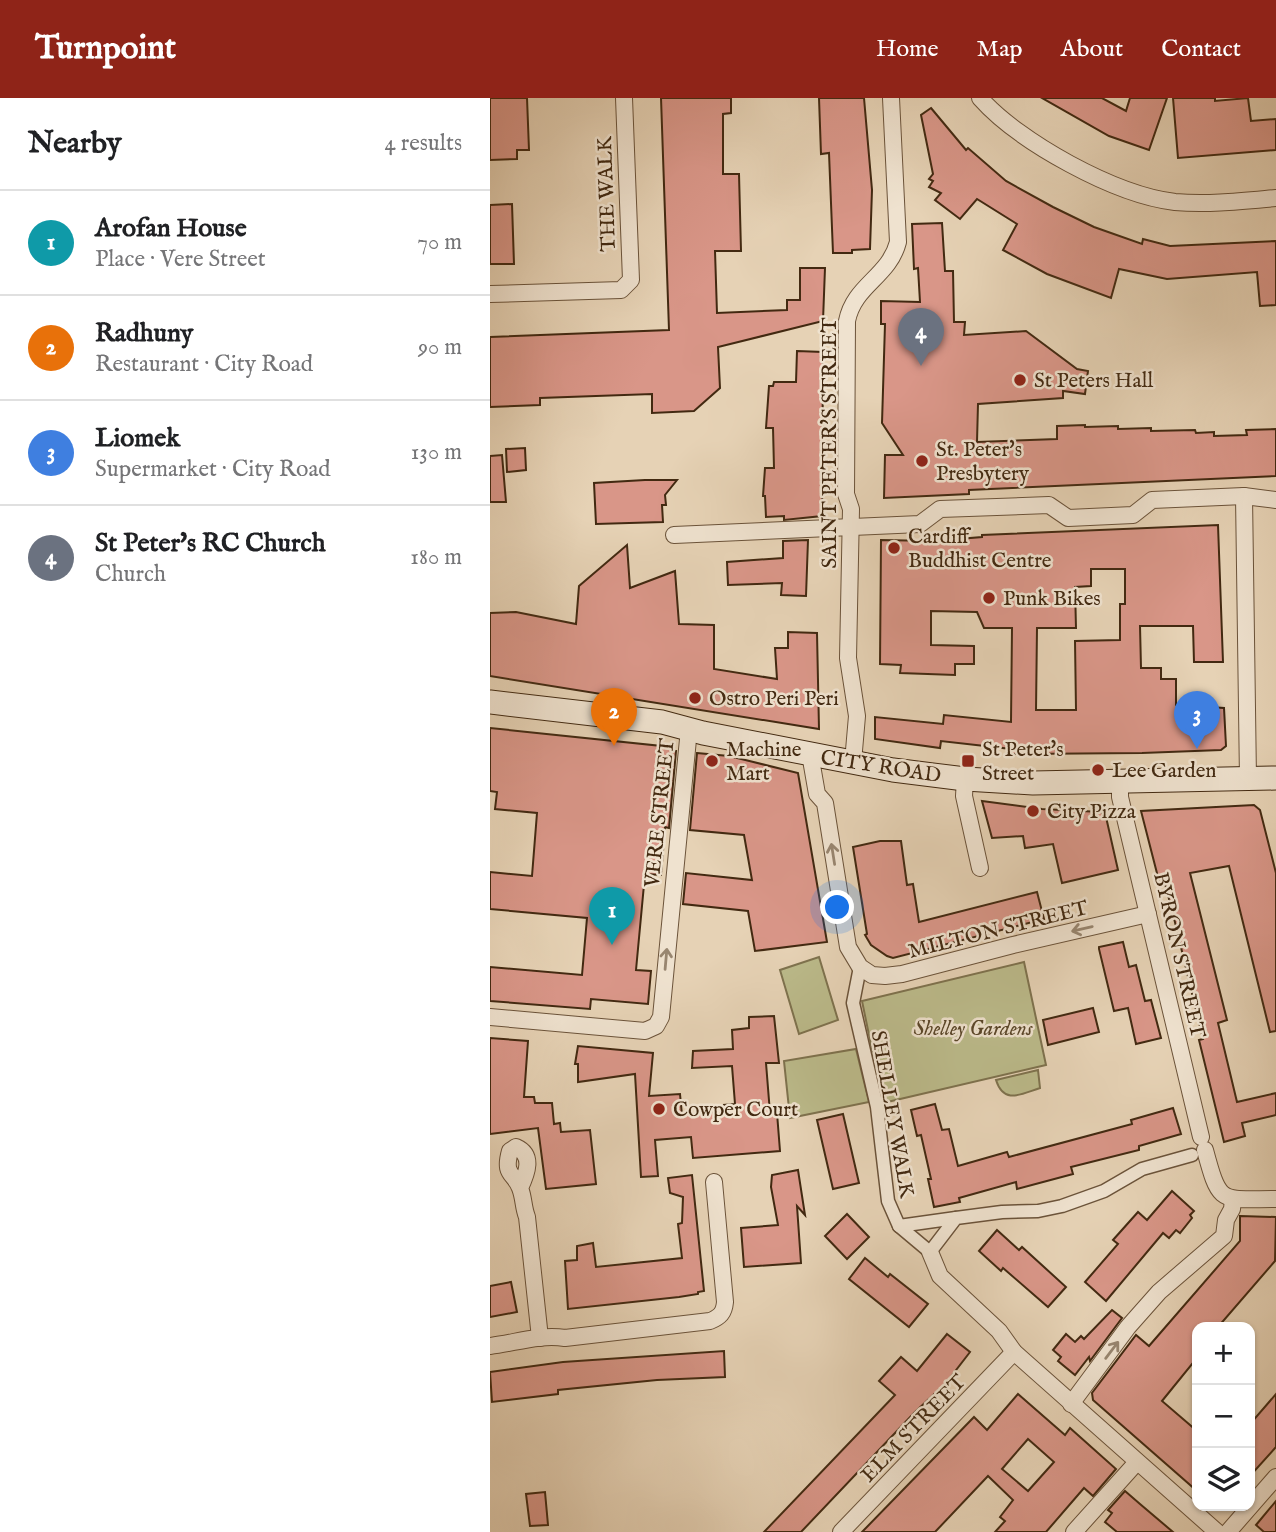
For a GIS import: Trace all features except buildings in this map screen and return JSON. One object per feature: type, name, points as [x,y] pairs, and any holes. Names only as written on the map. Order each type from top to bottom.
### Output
[{"type":"main road","name":"CITY ROAD","points":[[490,702],[662,722],[893,770],[965,779],[1032,783],[1276,778]]},
{"type":"street","name":"THE WALK","points":[[490,293],[621,290],[631,281],[624,98]]},
{"type":"street","name":"SAINT PETER'S STREET","points":[[853,762],[857,716],[848,658],[851,509],[846,494],[848,321],[854,300],[890,261],[898,242],[891,98]]},
{"type":"street","points":[[980,98],[1037,145],[1086,171],[1150,197],[1175,202],[1276,198]]},
{"type":"street","points":[[1244,496],[1248,779]]},
{"type":"street","points":[[674,535],[920,524],[940,509],[1049,505],[1069,519],[1133,516],[1152,500],[1244,496],[1276,500]]},
{"type":"street","name":"VERE STREET","points":[[490,1017],[645,1031],[656,1026],[661,1017],[689,729]]},
{"type":"street","points":[[810,754],[817,794],[825,803],[848,947],[860,967]]},
{"type":"street","points":[[965,779],[964,796],[979,868]]},
{"type":"street","name":"BYRON STREET","points":[[1121,782],[1120,797],[1199,1147],[1214,1185],[1218,1191],[1233,1199]]},
{"type":"street","name":"MILTON STREET","points":[[860,967],[872,975],[902,974],[1148,914]]},
{"type":"street","name":"SHELLEY WALK","points":[[860,967],[853,1003],[877,1107],[888,1201],[899,1226],[930,1252]]},
{"type":"street","points":[[899,1226],[1062,1206],[1104,1191],[1142,1169],[1199,1147]]},
{"type":"street","points":[[490,1346],[719,1318],[725,1303],[714,1182]]},
{"type":"street","points":[[520,1188],[527,1217],[540,1338]]},
{"type":"street","points":[[1071,1404],[1128,1327],[1159,1292],[1224,1236],[1233,1199],[1276,1199]]},
{"type":"street","points":[[957,1218],[930,1252],[940,1276],[999,1331],[1014,1352],[1217,1532]]},
{"type":"street","name":"ELM STREET","points":[[841,1532],[1014,1352]]},
{"type":"street","points":[[1074,1532],[1137,1462]]},
{"type":"street","points":[[1228,1532],[1276,1477]]},
{"type":"green space","points":[[819,957],[838,1020],[799,1034],[780,970]]},
{"type":"green space","name":"Shelley Gardens","points":[[1024,962],[1046,1065],[883,1103],[862,1001]]},
{"type":"green space","points":[[856,1049],[869,1102],[790,1118],[784,1061]]},
{"type":"green space","points":[[1038,1070],[1040,1088],[1020,1095],[1004,1093],[996,1080]]},
{"type":"place","name":"St Peter's RC Church","points":[[921,366]]},
{"type":"place","name":"St Peters Hall","points":[[1020,380]]},
{"type":"place","name":"St. Peter's Presbytery","points":[[922,461]]},
{"type":"place","name":"Cardiff Buddhist Centre","points":[[894,548]]},
{"type":"place","name":"Punk Bikes","points":[[989,598]]},
{"type":"place","name":"Ostro Peri Peri","points":[[695,698]]},
{"type":"place","name":"Radhuny","points":[[614,746]]},
{"type":"place","name":"Liomek","points":[[1197,749]]},
{"type":"place","name":"Machine Mart","points":[[712,761]]},
{"type":"place","name":"St Peter's Street","points":[[968,761]]},
{"type":"place","name":"Lee Garden","points":[[1098,770]]},
{"type":"place","name":"City Pizza","points":[[1033,811]]},
{"type":"place","name":"Arofan House","points":[[612,945]]},
{"type":"place","name":"Cowper Court","points":[[659,1109]]}]
